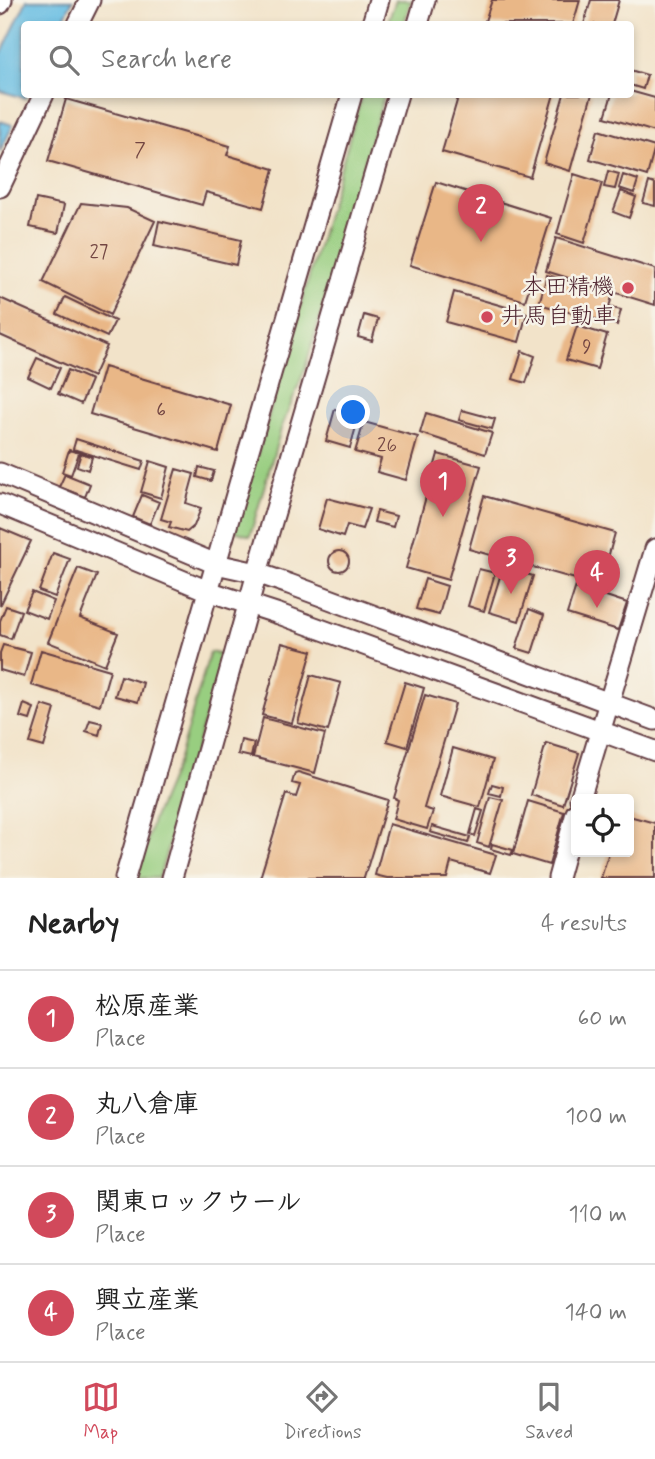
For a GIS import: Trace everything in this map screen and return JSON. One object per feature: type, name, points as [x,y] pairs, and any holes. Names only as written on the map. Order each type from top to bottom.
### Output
[{"type":"street","points":[[80,21],[90,0]]},
{"type":"street","points":[[373,21],[379,0]]},
{"type":"street","points":[[419,21],[425,0]]},
{"type":"street","points":[[0,187],[42,98]]},
{"type":"street","points":[[125,878],[351,98]]},
{"type":"street","points":[[172,878],[248,604],[397,98]]},
{"type":"street","points":[[0,473],[216,564],[257,573],[655,720]]},
{"type":"street","points":[[0,504],[208,591],[655,751]]},
{"type":"street","points":[[581,794],[655,549]]},
{"type":"street","points":[[558,878],[571,831]]},
{"type":"green space","points":[[396,0],[411,0],[405,21],[388,21]]},
{"type":"green space","points":[[361,98],[383,98],[305,369],[281,429],[250,536],[235,531]]},
{"type":"green space","points":[[210,652],[223,655],[159,878],[136,878],[153,820],[178,761]]},
{"type":"water","points":[[27,0],[73,0],[62,21],[21,21],[21,97],[0,91],[0,56]]},
{"type":"water","points":[[0,121],[13,125],[0,152]]},
{"type":"building","points":[[492,0],[580,0],[574,21],[485,21]]},
{"type":"building","points":[[591,0],[619,0],[613,21],[585,21]]},
{"type":"building","points":[[634,71],[647,75],[643,89],[634,86]]},
{"type":"building","points":[[634,92],[655,98],[655,132],[605,117],[611,98],[634,98]]},
{"type":"building","points":[[458,98],[553,98],[530,177],[442,152]]},
{"type":"building","points":[[563,98],[591,98],[570,171],[544,163]]},
{"type":"building","points":[[66,99],[230,146],[227,155],[274,169],[263,208],[206,192],[202,205],[48,161]]},
{"type":"building","points":[[598,130],[655,147],[647,176],[590,159]]},
{"type":"building","points":[[608,171],[619,174],[615,189],[604,187]]},
{"type":"building","points":[[574,174],[602,183],[584,243],[557,234]]},
{"type":"building","points":[[623,175],[638,180],[634,193],[619,188]]},
{"type":"building","points":[[436,182],[551,218],[525,301],[410,265]]},
{"type":"building","points":[[649,182],[655,184],[655,206],[643,203]]},
{"type":"building","points":[[621,191],[636,197],[629,218],[613,212]]},
{"type":"building","points":[[36,199],[64,205],[58,233],[30,227]]},
{"type":"building","points":[[81,203],[127,208],[155,221],[110,315],[43,282]]},
{"type":"building","points":[[159,221],[241,240],[236,265],[154,246]]},
{"type":"building","name":"本田精機","points":[[556,238],[655,269],[655,305],[546,271]]},
{"type":"building","points":[[547,275],[613,293],[609,307],[621,310],[617,325],[539,304]]},
{"type":"building","name":"井馬自動車","points":[[454,292],[527,313],[519,342],[446,322]]},
{"type":"building","points":[[65,297],[115,321],[107,337],[57,314]]},
{"type":"building","points":[[0,298],[107,346],[93,377],[0,335]]},
{"type":"building","points":[[364,315],[378,319],[372,341],[358,337]]},
{"type":"building","points":[[577,326],[607,335],[597,369],[566,360]]},
{"type":"building","points":[[522,351],[535,356],[526,383],[513,379]]},
{"type":"building","points":[[37,358],[60,368],[51,388],[28,377]]},
{"type":"building","points":[[104,367],[231,405],[218,452],[90,414]]},
{"type":"building","points":[[68,370],[91,380],[81,404],[58,394]]},
{"type":"building","points":[[335,409],[359,416],[350,448],[326,441]]},
{"type":"building","points":[[462,410],[495,419],[492,429],[459,420]]},
{"type":"building","points":[[426,413],[492,433],[485,454],[420,433]]},
{"type":"building","points":[[364,422],[418,437],[406,480],[377,472],[381,459],[355,452]]},
{"type":"building","points":[[76,439],[144,461],[141,470],[73,449]]},
{"type":"building","points":[[69,450],[79,453],[71,475],[62,472]]},
{"type":"building","points":[[81,453],[92,457],[88,470],[77,466]]},
{"type":"building","points":[[438,454],[481,466],[448,580],[406,568]]},
{"type":"building","points":[[150,461],[169,467],[161,498],[141,492]]},
{"type":"building","points":[[199,467],[214,471],[211,481],[197,477]]},
{"type":"building","points":[[176,469],[194,474],[186,503],[201,508],[194,526],[187,532],[169,527],[171,522],[161,519]]},
{"type":"building","points":[[65,474],[90,484],[85,497],[59,487]]},
{"type":"building","points":[[142,495],[159,502],[150,524],[133,517]]},
{"type":"building","points":[[484,496],[615,533],[600,586],[469,549]]},
{"type":"building","points":[[327,498],[369,509],[362,529],[347,525],[343,537],[318,529]]},
{"type":"building","points":[[377,511],[396,516],[393,527],[374,522]]},
{"type":"building","points":[[0,528],[31,541],[0,606]]},
{"type":"building","points":[[335,551],[343,551],[349,561],[343,571],[335,571],[329,565],[329,557]]},
{"type":"building","points":[[53,553],[70,559],[55,597],[39,591]]},
{"type":"building","points":[[503,567],[533,576],[519,621],[489,612]]},
{"type":"building","points":[[78,568],[97,575],[80,618],[118,633],[105,665],[48,642]]},
{"type":"building","points":[[479,569],[495,573],[484,611],[468,606]]},
{"type":"building","points":[[425,579],[447,586],[439,615],[416,609]]},
{"type":"building","points":[[576,586],[627,603],[618,630],[567,614]]},
{"type":"building","points":[[32,592],[54,601],[47,619],[24,610]]},
{"type":"building","points":[[6,606],[21,611],[11,639],[0,635],[0,621]]},
{"type":"building","points":[[529,609],[544,615],[532,653],[516,648]]},
{"type":"building","points":[[282,643],[312,651],[292,723],[262,715]]},
{"type":"building","points":[[3,645],[31,652],[24,677],[0,670]]},
{"type":"building","points":[[41,650],[110,670],[100,705],[31,685]]},
{"type":"building","points":[[311,675],[341,683],[328,731],[298,723]]},
{"type":"building","points":[[121,676],[143,683],[138,702],[115,696]]},
{"type":"building","points":[[405,682],[424,688],[407,747],[387,741]]},
{"type":"building","points":[[425,695],[455,704],[424,808],[433,811],[427,829],[393,819],[398,800],[394,798]]},
{"type":"building","points":[[24,704],[34,708],[30,720],[20,717]]},
{"type":"building","points":[[42,705],[55,709],[44,747],[30,743]]},
{"type":"building","points":[[263,718],[325,734],[315,773],[253,757]]},
{"type":"building","points":[[90,720],[102,723],[99,735],[86,731]]},
{"type":"building","points":[[241,740],[254,743],[251,757],[238,754]]},
{"type":"building","points":[[546,743],[579,753],[563,805],[531,795]]},
{"type":"building","points":[[453,748],[493,760],[480,807],[440,796]]},
{"type":"building","points":[[295,773],[388,800],[364,878],[260,878],[286,794],[296,797],[300,785],[292,783]]},
{"type":"building","points":[[492,784],[503,787],[501,796],[489,793]]},
{"type":"building","points":[[490,797],[503,800],[489,847],[477,843]]},
{"type":"building","points":[[528,801],[564,812],[549,865],[513,854]]},
{"type":"building","points":[[477,809],[483,811],[475,836],[470,834]]},
{"type":"building","points":[[634,817],[655,823],[655,878],[601,878],[607,857],[634,857]]},
{"type":"building","points":[[389,824],[496,855],[490,873],[451,862],[447,878],[387,878],[375,875]]},
{"type":"building","points":[[432,826],[470,837],[468,843],[430,832]]},
{"type":"building","points":[[492,844],[513,850],[511,855],[491,849]]},
{"type":"place","name":"丸八倉庫","points":[[481,242]]},
{"type":"place","name":"本田精機","points":[[628,288]]},
{"type":"place","name":"井馬自動車","points":[[487,317]]},
{"type":"place","name":"松原産業","points":[[443,517]]},
{"type":"place","name":"関東ロックウール","points":[[511,594]]},
{"type":"place","name":"興立産業","points":[[597,608]]}]
